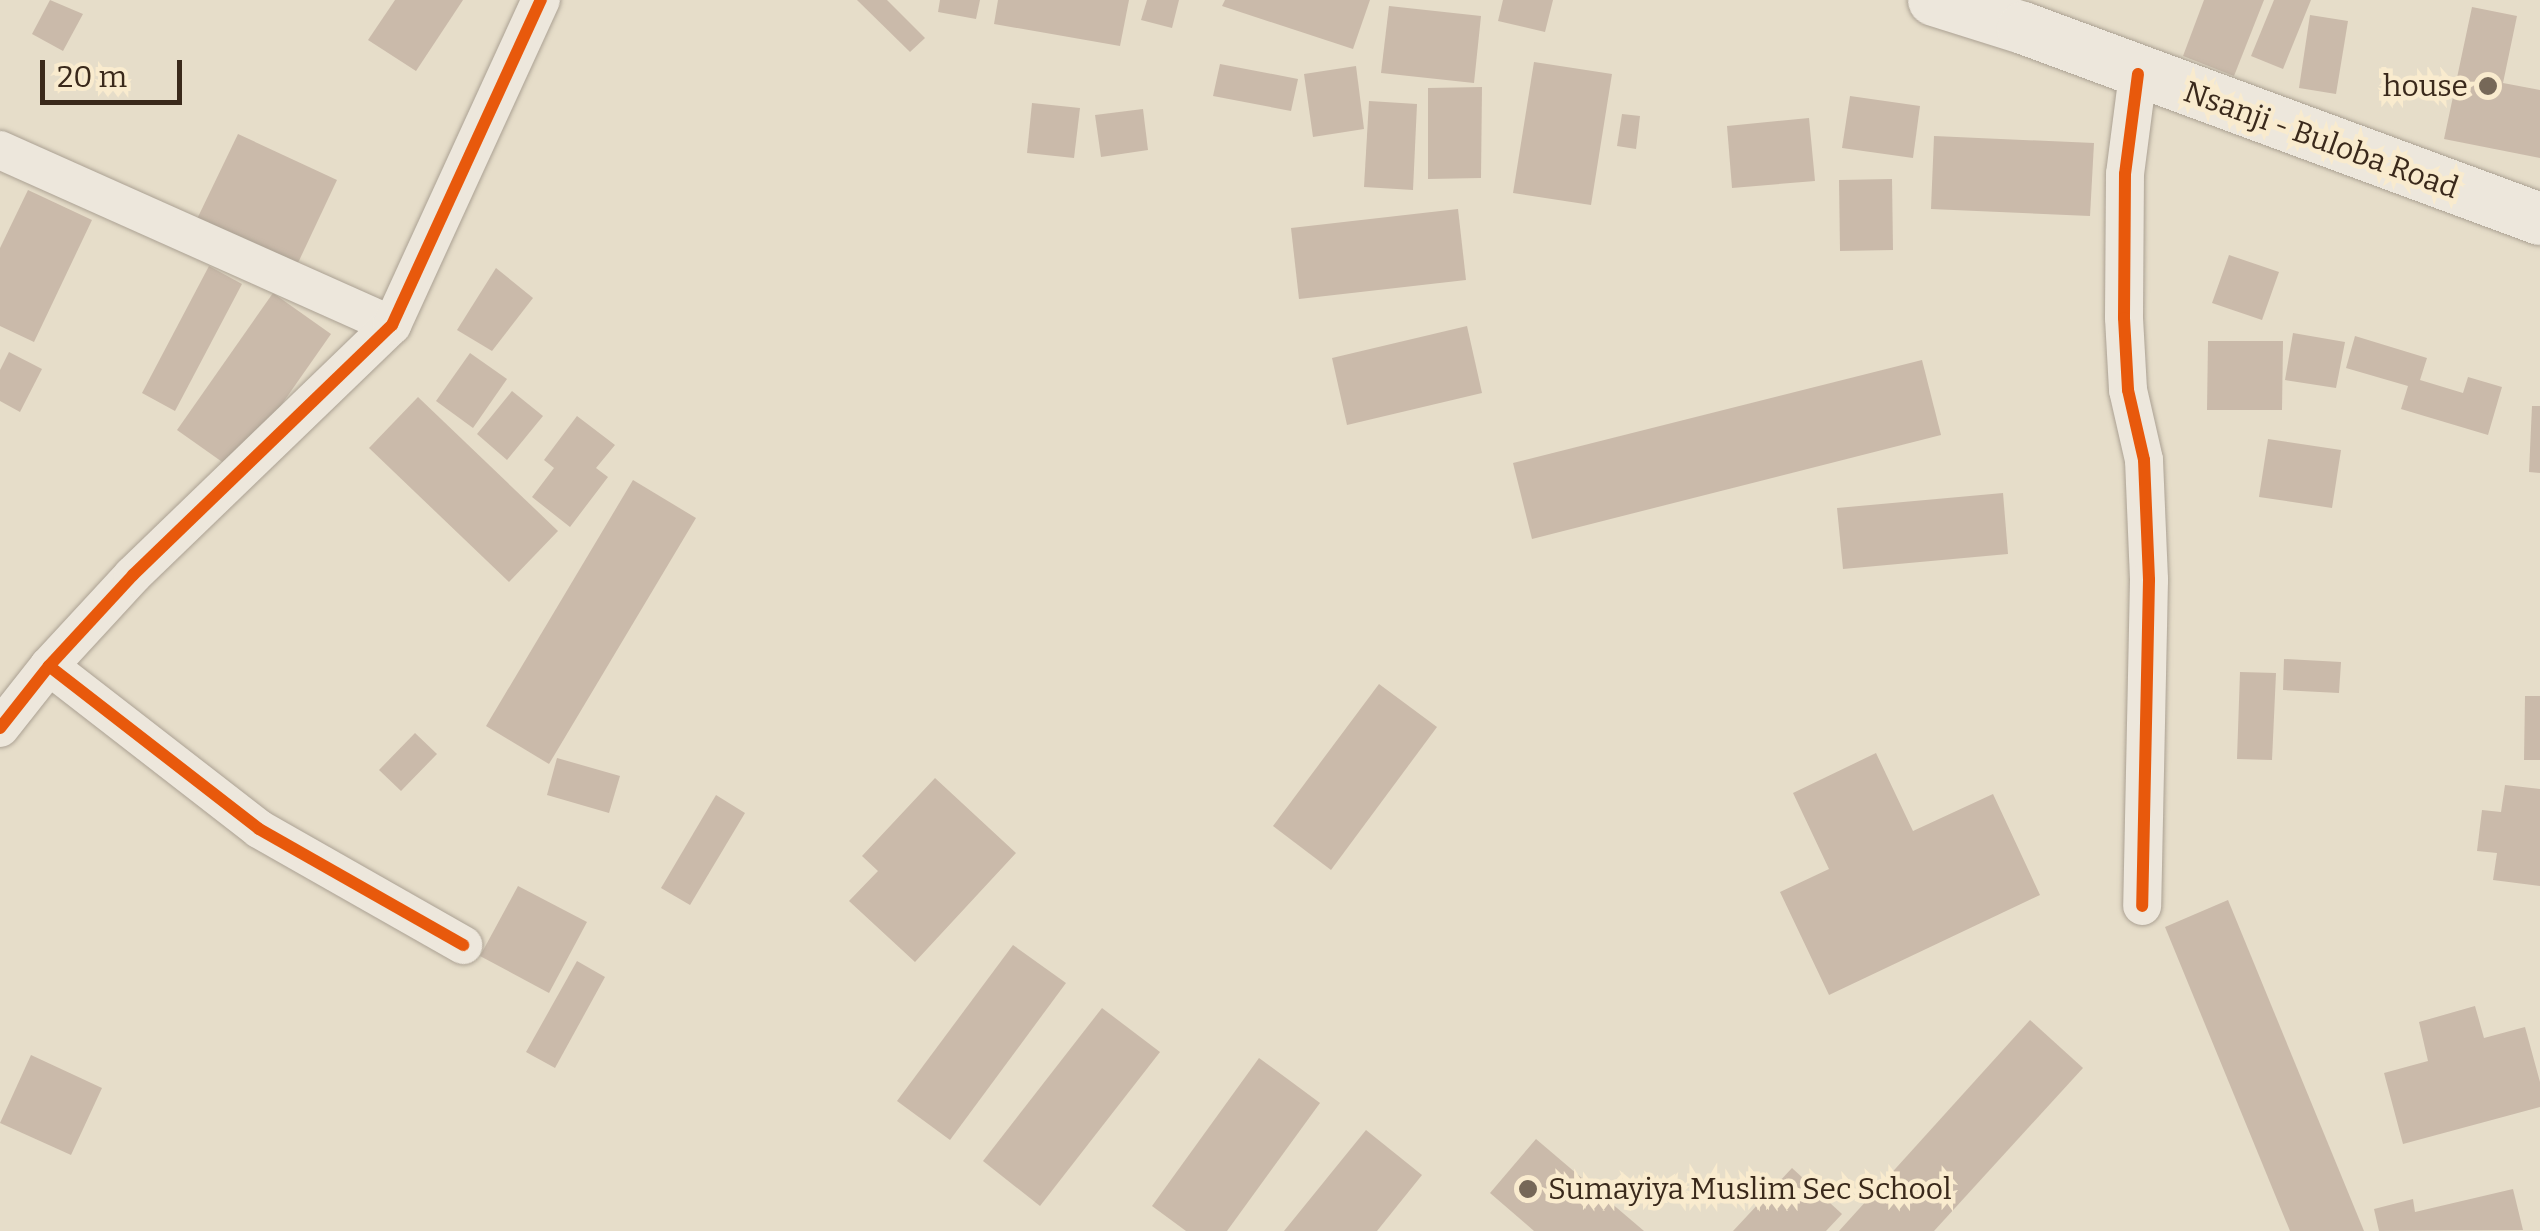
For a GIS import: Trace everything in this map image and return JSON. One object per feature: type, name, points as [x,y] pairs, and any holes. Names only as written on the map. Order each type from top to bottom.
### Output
[{"type":"main road","name":"Nsanji - Buloba Road","points":[[1934,0],[2023,28],[2138,74],[2540,219]]},
{"type":"street","points":[[0,728],[49,666],[133,575],[392,325],[541,0]]},
{"type":"street","points":[[2138,74],[2125,174],[2124,318],[2128,390],[2144,460],[2150,580],[2142,906]]},
{"type":"street","points":[[0,150],[392,325]]},
{"type":"street","points":[[49,666],[259,829],[463,945]]},
{"type":"building","points":[[50,0],[83,14],[63,51],[32,34]]},
{"type":"building","points":[[395,0],[463,0],[416,71],[368,40]]},
{"type":"building","points":[[857,0],[887,0],[925,38],[910,52]]},
{"type":"building","points":[[940,0],[980,0],[976,19],[938,12]]},
{"type":"building","points":[[998,0],[1129,0],[1120,46],[994,24]]},
{"type":"building","points":[[1147,0],[1179,0],[1172,28],[1141,20]]},
{"type":"building","points":[[1225,0],[1370,0],[1353,49],[1222,6]]},
{"type":"building","points":[[1503,0],[1553,0],[1545,32],[1498,21]]},
{"type":"building","points":[[2204,0],[2264,0],[2234,76],[2183,56]]},
{"type":"building","points":[[2274,0],[2311,0],[2283,69],[2251,56]]},
{"type":"building","points":[[1389,6],[1481,16],[1474,83],[1381,73]]},
{"type":"building","name":"house","points":[[2472,7],[2517,16],[2503,83],[2540,90],[2540,158],[2444,139]]},
{"type":"building","points":[[2310,15],[2348,21],[2336,94],[2299,88]]},
{"type":"building","points":[[1534,62],[1612,74],[1591,205],[1513,193]]},
{"type":"building","points":[[1220,64],[1298,79],[1291,111],[1213,96]]},
{"type":"building","points":[[1356,66],[1364,129],[1313,137],[1304,74]]},
{"type":"building","points":[[1482,87],[1481,178],[1428,179],[1428,88]]},
{"type":"building","points":[[1850,96],[1920,106],[1913,158],[1842,148]]},
{"type":"building","points":[[1369,101],[1417,104],[1413,190],[1364,187]]},
{"type":"building","points":[[1032,103],[1080,108],[1074,158],[1027,153]]},
{"type":"building","points":[[1143,109],[1148,150],[1101,157],[1095,115]]},
{"type":"building","points":[[1622,114],[1640,116],[1636,149],[1617,146]]},
{"type":"building","points":[[1809,118],[1815,181],[1732,188],[1727,126]]},
{"type":"building","points":[[238,134],[337,180],[297,265],[197,219]]},
{"type":"building","points":[[1934,136],[2094,143],[2090,216],[1931,209]]},
{"type":"building","points":[[1892,179],[1893,250],[1840,251],[1839,180]]},
{"type":"building","points":[[28,190],[92,220],[34,342],[0,326],[0,248]]},
{"type":"building","points":[[1458,209],[1466,280],[1299,299],[1291,228]]},
{"type":"building","points":[[2229,255],[2279,272],[2262,320],[2212,303]]},
{"type":"building","points":[[209,266],[242,284],[175,411],[142,393]]},
{"type":"building","points":[[496,268],[533,298],[492,351],[457,330]]},
{"type":"building","points":[[273,293],[331,334],[235,471],[177,430]]},
{"type":"building","points":[[1467,326],[1482,393],[1347,425],[1332,358]]},
{"type":"building","points":[[2293,333],[2345,342],[2336,388],[2285,380]]},
{"type":"building","points":[[2355,336],[2427,358],[2420,380],[2463,393],[2468,377],[2502,387],[2488,435],[2401,409],[2408,386],[2346,368]]},
{"type":"building","points":[[2208,341],[2283,341],[2282,410],[2207,410]]},
{"type":"building","points":[[9,352],[42,369],[20,412],[0,401],[0,370]]},
{"type":"building","points":[[470,353],[507,379],[473,428],[436,401]]},
{"type":"building","points":[[1922,360],[1941,435],[1532,539],[1513,463]]},
{"type":"building","points":[[512,391],[543,416],[507,460],[477,434]]},
{"type":"building","points":[[418,397],[558,531],[509,582],[369,448]]},
{"type":"building","points":[[2532,406],[2540,406],[2540,473],[2529,472]]},
{"type":"building","points":[[577,416],[615,445],[596,468],[608,477],[570,527],[532,497],[554,468],[544,460]]},
{"type":"building","points":[[2268,439],[2341,450],[2332,508],[2259,497]]},
{"type":"building","points":[[633,480],[696,518],[549,764],[486,726]]},
{"type":"building","points":[[2003,493],[2008,554],[1843,569],[1837,508]]},
{"type":"building","points":[[2284,659],[2341,662],[2339,693],[2283,690]]},
{"type":"building","points":[[2240,672],[2276,673],[2272,760],[2237,759]]},
{"type":"building","points":[[1379,684],[1437,727],[1331,870],[1273,826]]},
{"type":"building","points":[[2525,696],[2540,696],[2540,760],[2524,760]]},
{"type":"building","points":[[415,733],[437,754],[401,791],[379,770]]},
{"type":"building","points":[[1876,753],[1913,831],[1993,794],[2040,895],[1829,995],[1780,892],[1829,869],[1793,793]]},
{"type":"building","points":[[557,758],[620,776],[609,813],[547,795]]},
{"type":"building","points":[[935,778],[1016,853],[915,962],[849,901],[878,871],[862,856]]},
{"type":"building","points":[[2505,785],[2540,789],[2540,886],[2493,880],[2497,853],[2477,851],[2482,810],[2501,812]]},
{"type":"building","points":[[716,795],[745,813],[690,905],[661,888]]},
{"type":"building","points":[[518,886],[587,922],[549,993],[480,956]]},
{"type":"building","points":[[2228,900],[2364,1231],[2290,1231],[2165,927]]},
{"type":"building","points":[[1013,945],[1066,983],[950,1140],[897,1101]]},
{"type":"building","points":[[577,961],[605,977],[555,1068],[526,1052]]},
{"type":"building","points":[[2475,1006],[2484,1038],[2525,1027],[2540,1082],[2540,1107],[2403,1144],[2384,1073],[2428,1061],[2419,1022]]},
{"type":"building","points":[[1102,1008],[1160,1052],[1040,1206],[983,1161]]},
{"type":"building","points":[[2030,1020],[2083,1068],[1934,1231],[1839,1231]]},
{"type":"building","points":[[31,1055],[102,1088],[71,1155],[0,1123]]},
{"type":"building","points":[[1259,1058],[1320,1103],[1227,1231],[1186,1231],[1152,1206]]},
{"type":"building","points":[[1366,1130],[1422,1175],[1377,1231],[1284,1231]]},
{"type":"building","points":[[1536,1139],[1644,1231],[1534,1231],[1490,1193]]},
{"type":"building","points":[[1792,1168],[1842,1214],[1826,1231],[1733,1231]]},
{"type":"building","points":[[2513,1189],[2523,1230],[2379,1231],[2374,1209],[2413,1199],[2415,1212]]},
{"type":"cycle path","points":[[0,728],[49,666],[133,575],[392,325],[541,0]]},
{"type":"cycle path","points":[[2138,74],[2125,174],[2124,318],[2128,390],[2144,460],[2149,580],[2142,906]]},
{"type":"cycle path","points":[[49,666],[259,829],[463,945]]},
{"type":"place","name":"house","points":[[2488,86]]},
{"type":"place","name":"Sumayiya Muslim Sec School","points":[[1528,1189]]}]
